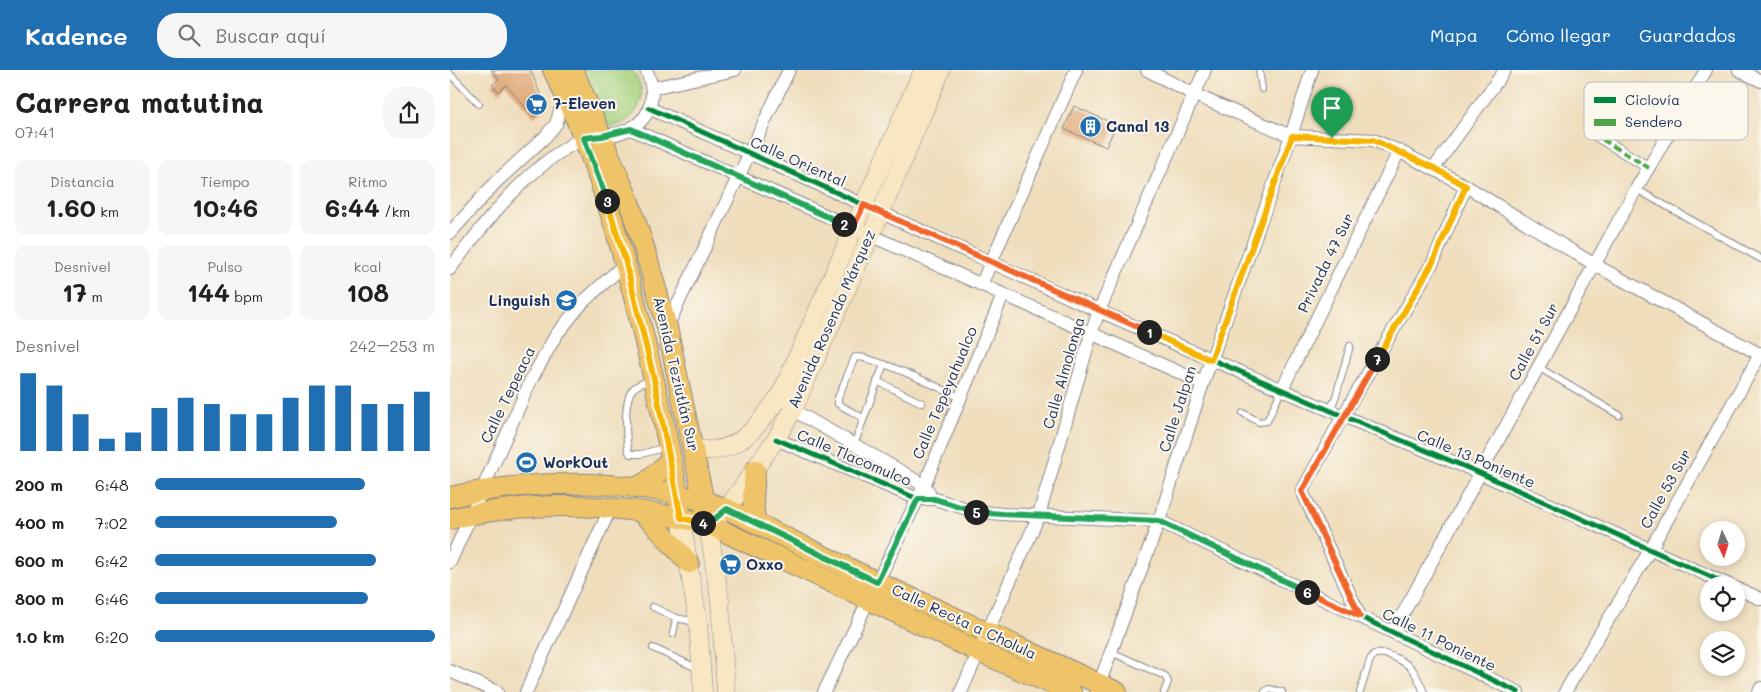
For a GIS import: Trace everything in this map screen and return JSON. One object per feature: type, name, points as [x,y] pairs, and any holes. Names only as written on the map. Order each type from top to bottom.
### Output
[{"type":"main road","name":"Avenida Teziutlán Sur","points":[[553,70],[628,199],[667,327],[708,524],[720,601],[726,692]]},
{"type":"main road","name":"Avenida Teziutlán Sur","points":[[572,70],[593,137],[609,206],[626,263],[670,453],[698,622],[703,670],[703,692]]},
{"type":"main road","name":"Avenida Rosendo Márquez","points":[[693,448],[713,450],[724,448],[743,439],[758,425],[781,394],[923,70]]},
{"type":"main road","name":"Avenida Rosendo Márquez","points":[[708,524],[727,509],[776,439],[793,410],[881,212],[941,70]]},
{"type":"main road","points":[[636,488],[648,481],[670,453]]},
{"type":"main road","points":[[754,470],[753,498],[756,522]]},
{"type":"main road","name":"Calle Recta a Cholula","points":[[450,497],[482,490],[542,484],[578,484],[636,488],[704,500],[756,522],[1104,690]]},
{"type":"main road","name":"Calle Recta a Cholula","points":[[450,519],[472,514],[533,508],[611,508],[639,510],[708,524],[1042,683],[1071,692]]},
{"type":"main road","points":[[639,510],[689,563]]},
{"type":"street","points":[[450,233],[496,182],[546,138],[556,124],[572,70]]},
{"type":"street","points":[[450,269],[468,244],[510,197],[560,152],[593,137],[631,129],[643,118],[649,108],[652,88],[646,70]]},
{"type":"street","points":[[652,88],[735,70]]},
{"type":"street","points":[[667,327],[789,70]]},
{"type":"street","points":[[981,285],[1076,70]]},
{"type":"street","points":[[1147,70],[1195,95],[1292,136],[1373,140],[1399,151],[1466,186],[1595,265],[1761,354]]},
{"type":"street","name":"Calle Almolonga","points":[[961,692],[1039,515],[1099,310],[1205,70]]},
{"type":"street","name":"Calle Jalpan","points":[[1104,690],[1111,652],[1159,521],[1211,360],[1292,136],[1312,70]]},
{"type":"street","points":[[1434,168],[1505,70]]},
{"type":"street","name":"Calle 51 Sur","points":[[1699,82],[1706,70]]},
{"type":"street","points":[[1739,70],[1761,81]]},
{"type":"street","name":"Calle Oriental","points":[[649,108],[1211,360]]},
{"type":"street","points":[[631,129],[1203,383]]},
{"type":"street","points":[[1603,140],[1649,168]]},
{"type":"street","name":"Calle 51 Sur","points":[[1392,632],[1665,140]]},
{"type":"street","name":"Privada 47 Sur","points":[[1282,389],[1399,151]]},
{"type":"street","points":[[496,182],[510,197]]},
{"type":"street","points":[[1360,616],[1302,491],[1343,416],[1433,262],[1466,186]]},
{"type":"street","name":"Calle Tepeaca","points":[[450,562],[531,380],[556,335],[583,302],[626,263]]},
{"type":"street","name":"Calle Tepeyahualco","points":[[824,692],[924,486],[1004,295]]},
{"type":"street","name":"Calle 53 Sur","points":[[1565,692],[1650,550],[1761,354]]},
{"type":"street","name":"Calle 13 Poniente","points":[[1211,360],[1480,473],[1709,576]]},
{"type":"street","name":"Calle Tlacomulco","points":[[781,394],[793,410],[924,486],[935,499]]},
{"type":"street","name":"Calle Tlacomulco","points":[[776,439],[918,499],[935,499],[974,511],[1159,521]]},
{"type":"street","points":[[526,692],[611,508]]},
{"type":"street","name":"Calle 11 Poniente","points":[[1159,521],[1511,690]]},
{"type":"street","points":[[1745,592],[1761,599]]},
{"type":"street","points":[[450,671],[497,692]]},
{"type":"street","points":[[1760,692],[1761,688]]},
{"type":"lane","points":[[1259,70],[1262,89]]},
{"type":"lane","points":[[450,74],[479,104]]},
{"type":"lane","points":[[1636,190],[1761,259]]},
{"type":"lane","points":[[1330,410],[1336,396],[1350,346]]},
{"type":"lane","points":[[864,418],[838,404],[838,398],[855,357],[884,364],[960,398]]},
{"type":"lane","points":[[854,445],[884,364]]},
{"type":"lane","points":[[1538,367],[1619,415]]},
{"type":"lane","points":[[654,379],[633,388],[629,395],[627,404],[628,450],[630,454],[670,453]]},
{"type":"lane","points":[[878,381],[922,403]]},
{"type":"lane","points":[[1243,413],[1259,422],[1267,420],[1282,389]]},
{"type":"lane","points":[[653,607],[676,618],[698,622]]},
{"type":"lane","points":[[673,634],[676,618]]},
{"type":"lane","points":[[653,648],[703,670]]},
{"type":"lane","points":[[1111,652],[1165,676],[1168,682],[1164,692]]},
{"type":"lane","points":[[1360,692],[1370,660],[1374,654],[1382,653],[1408,663],[1417,676],[1424,692]]},
{"type":"lane","points":[[1265,692],[1269,689],[1282,692]]},
{"type":"green space","points":[[582,70],[632,70],[641,90],[641,99],[633,115],[616,125],[605,127]]},
{"type":"building","points":[[491,70],[531,70],[545,107],[534,117],[506,85],[499,92],[492,85],[499,79]]},
{"type":"building","name":"Canal 13","points":[[1074,106],[1116,125],[1106,147],[1064,129]]},
{"type":"marked path","points":[[1603,140],[1649,168]]},
{"type":"cycle path","points":[[649,108],[1099,311],[1480,473],[1709,576]]},
{"type":"cycle path","points":[[776,439],[918,499],[935,499],[974,511],[1159,521],[1518,692]]},
{"type":"place","name":"7-Eleven","points":[[537,104]]},
{"type":"place","name":"Canal 13","points":[[1090,127]]},
{"type":"place","name":"Linguish","points":[[566,301]]},
{"type":"place","name":"WorkOut","points":[[527,463]]},
{"type":"place","name":"Oxxo","points":[[730,565]]},
{"type":"route","points":[[631,129],[853,228],[864,205],[1211,360],[1292,136],[1332,138],[1373,140],[1434,168],[1466,186],[1433,262],[1343,416],[1302,491],[1360,616],[1159,521],[1002,514],[974,511],[935,499],[918,499],[877,582],[727,509],[708,524],[681,518],[654,379],[626,263],[609,206],[584,138],[631,129]]}]
